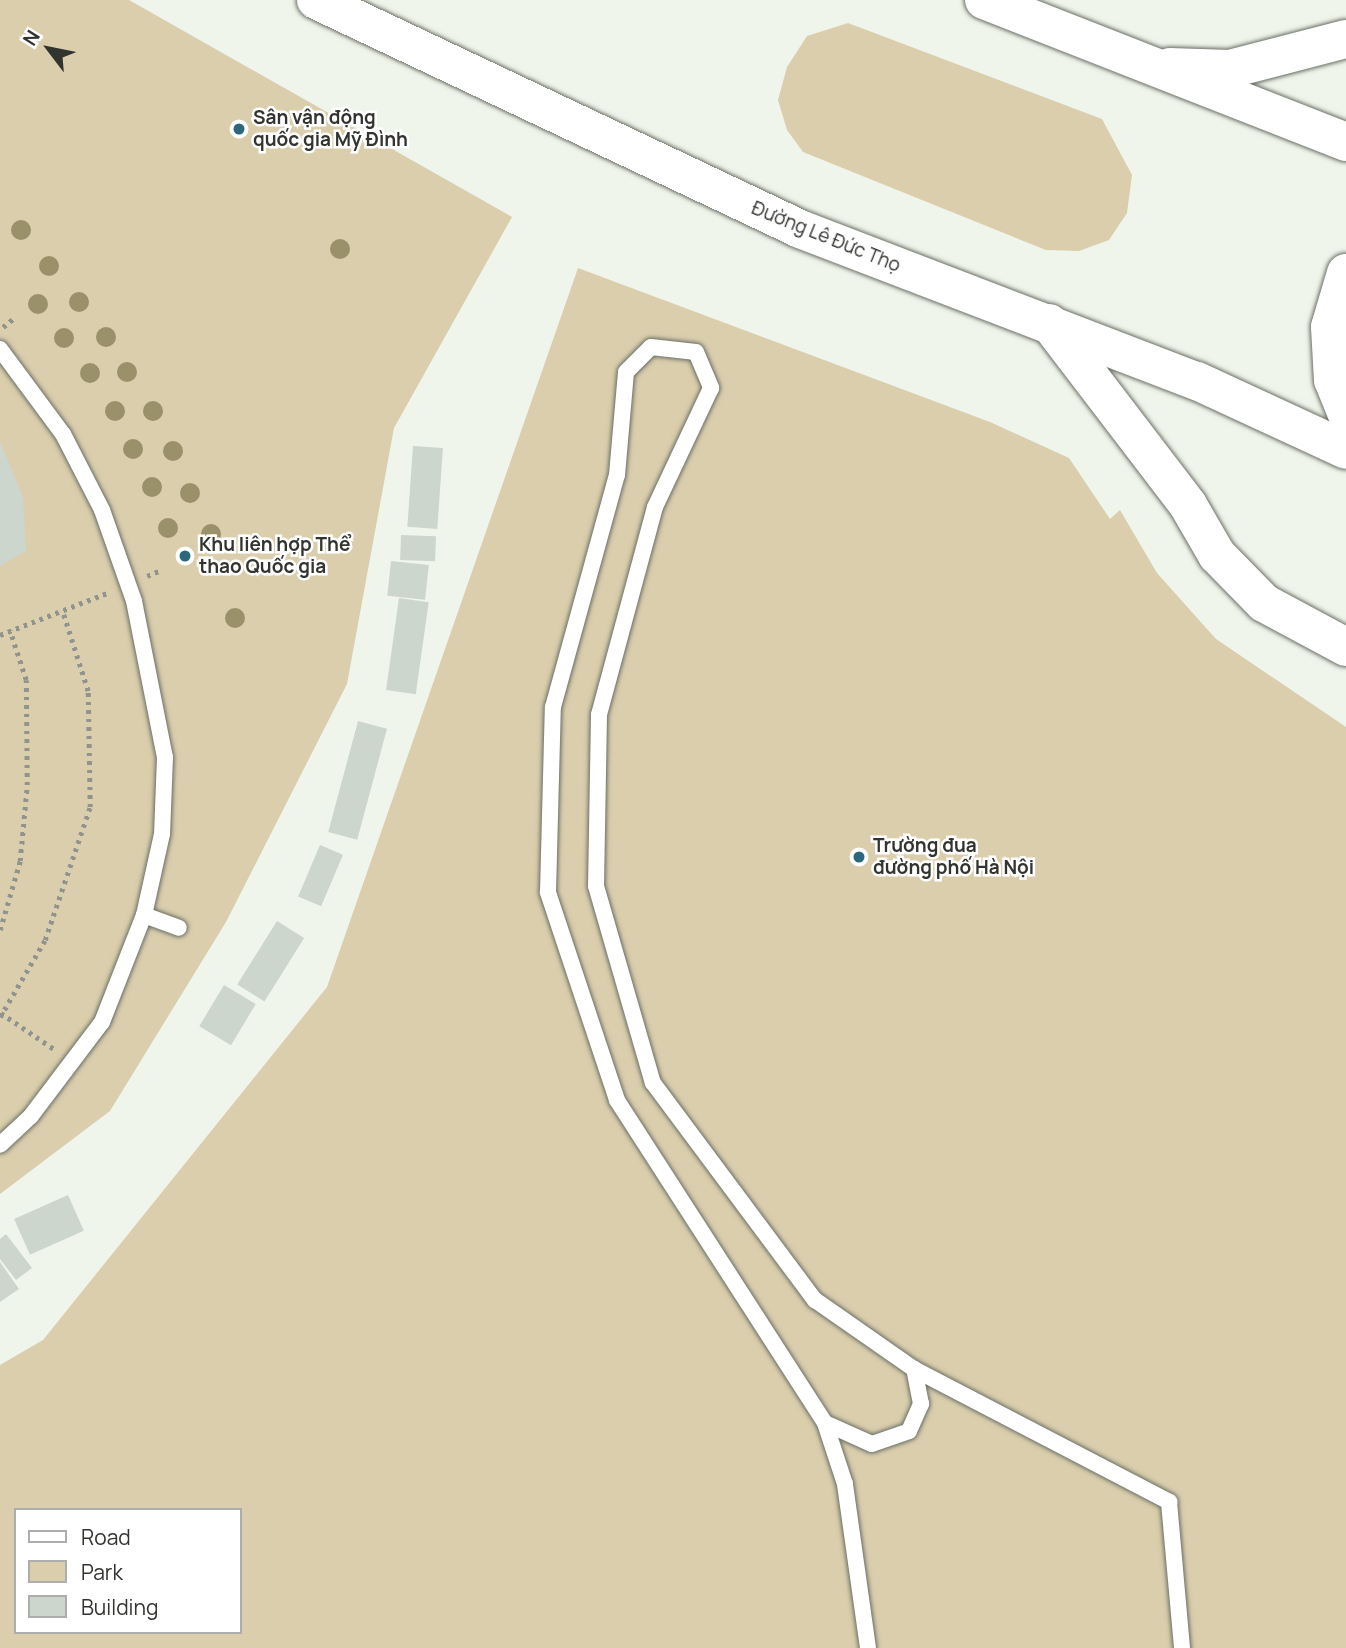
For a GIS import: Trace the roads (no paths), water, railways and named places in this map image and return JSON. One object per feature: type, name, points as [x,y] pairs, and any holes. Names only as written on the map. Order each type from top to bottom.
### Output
[{"type":"main road","name":"Đường Lê Đức Thọ","points":[[316,0],[800,229],[1048,322],[1346,450]]},
{"type":"main road","points":[[984,0],[1144,66],[1346,142]]},
{"type":"main road","points":[[1144,66],[1230,69],[1346,39]]},
{"type":"main road","points":[[1346,273],[1330,327],[1333,380],[1346,412]]},
{"type":"main road","points":[[1048,322],[1188,505],[1217,555],[1264,603],[1346,647]]},
{"type":"lane","points":[[868,1648],[845,1484],[825,1423],[617,1100],[548,892],[553,707],[617,475],[626,372],[651,347],[696,352],[711,388],[655,508],[599,715],[596,886],[653,1083],[814,1300],[914,1369],[1169,1502],[1182,1648]]},
{"type":"lane","points":[[0,349],[63,434],[102,510],[128,584],[165,757],[162,834],[144,915],[102,1021],[31,1116],[0,1145]]},
{"type":"lane","points":[[144,915],[179,929]]},
{"type":"lane","points":[[825,1423],[872,1444],[909,1431],[921,1404],[914,1369]]},
{"type":"place","name":"Sân vận động quốc gia Mỹ Đình","points":[[239,129]]},
{"type":"place","name":"Khu liên hợp Thể thao Quốc gia","points":[[185,556]]},
{"type":"place","name":"Trường đua đường phố Hà Nội","points":[[859,857]]}]
